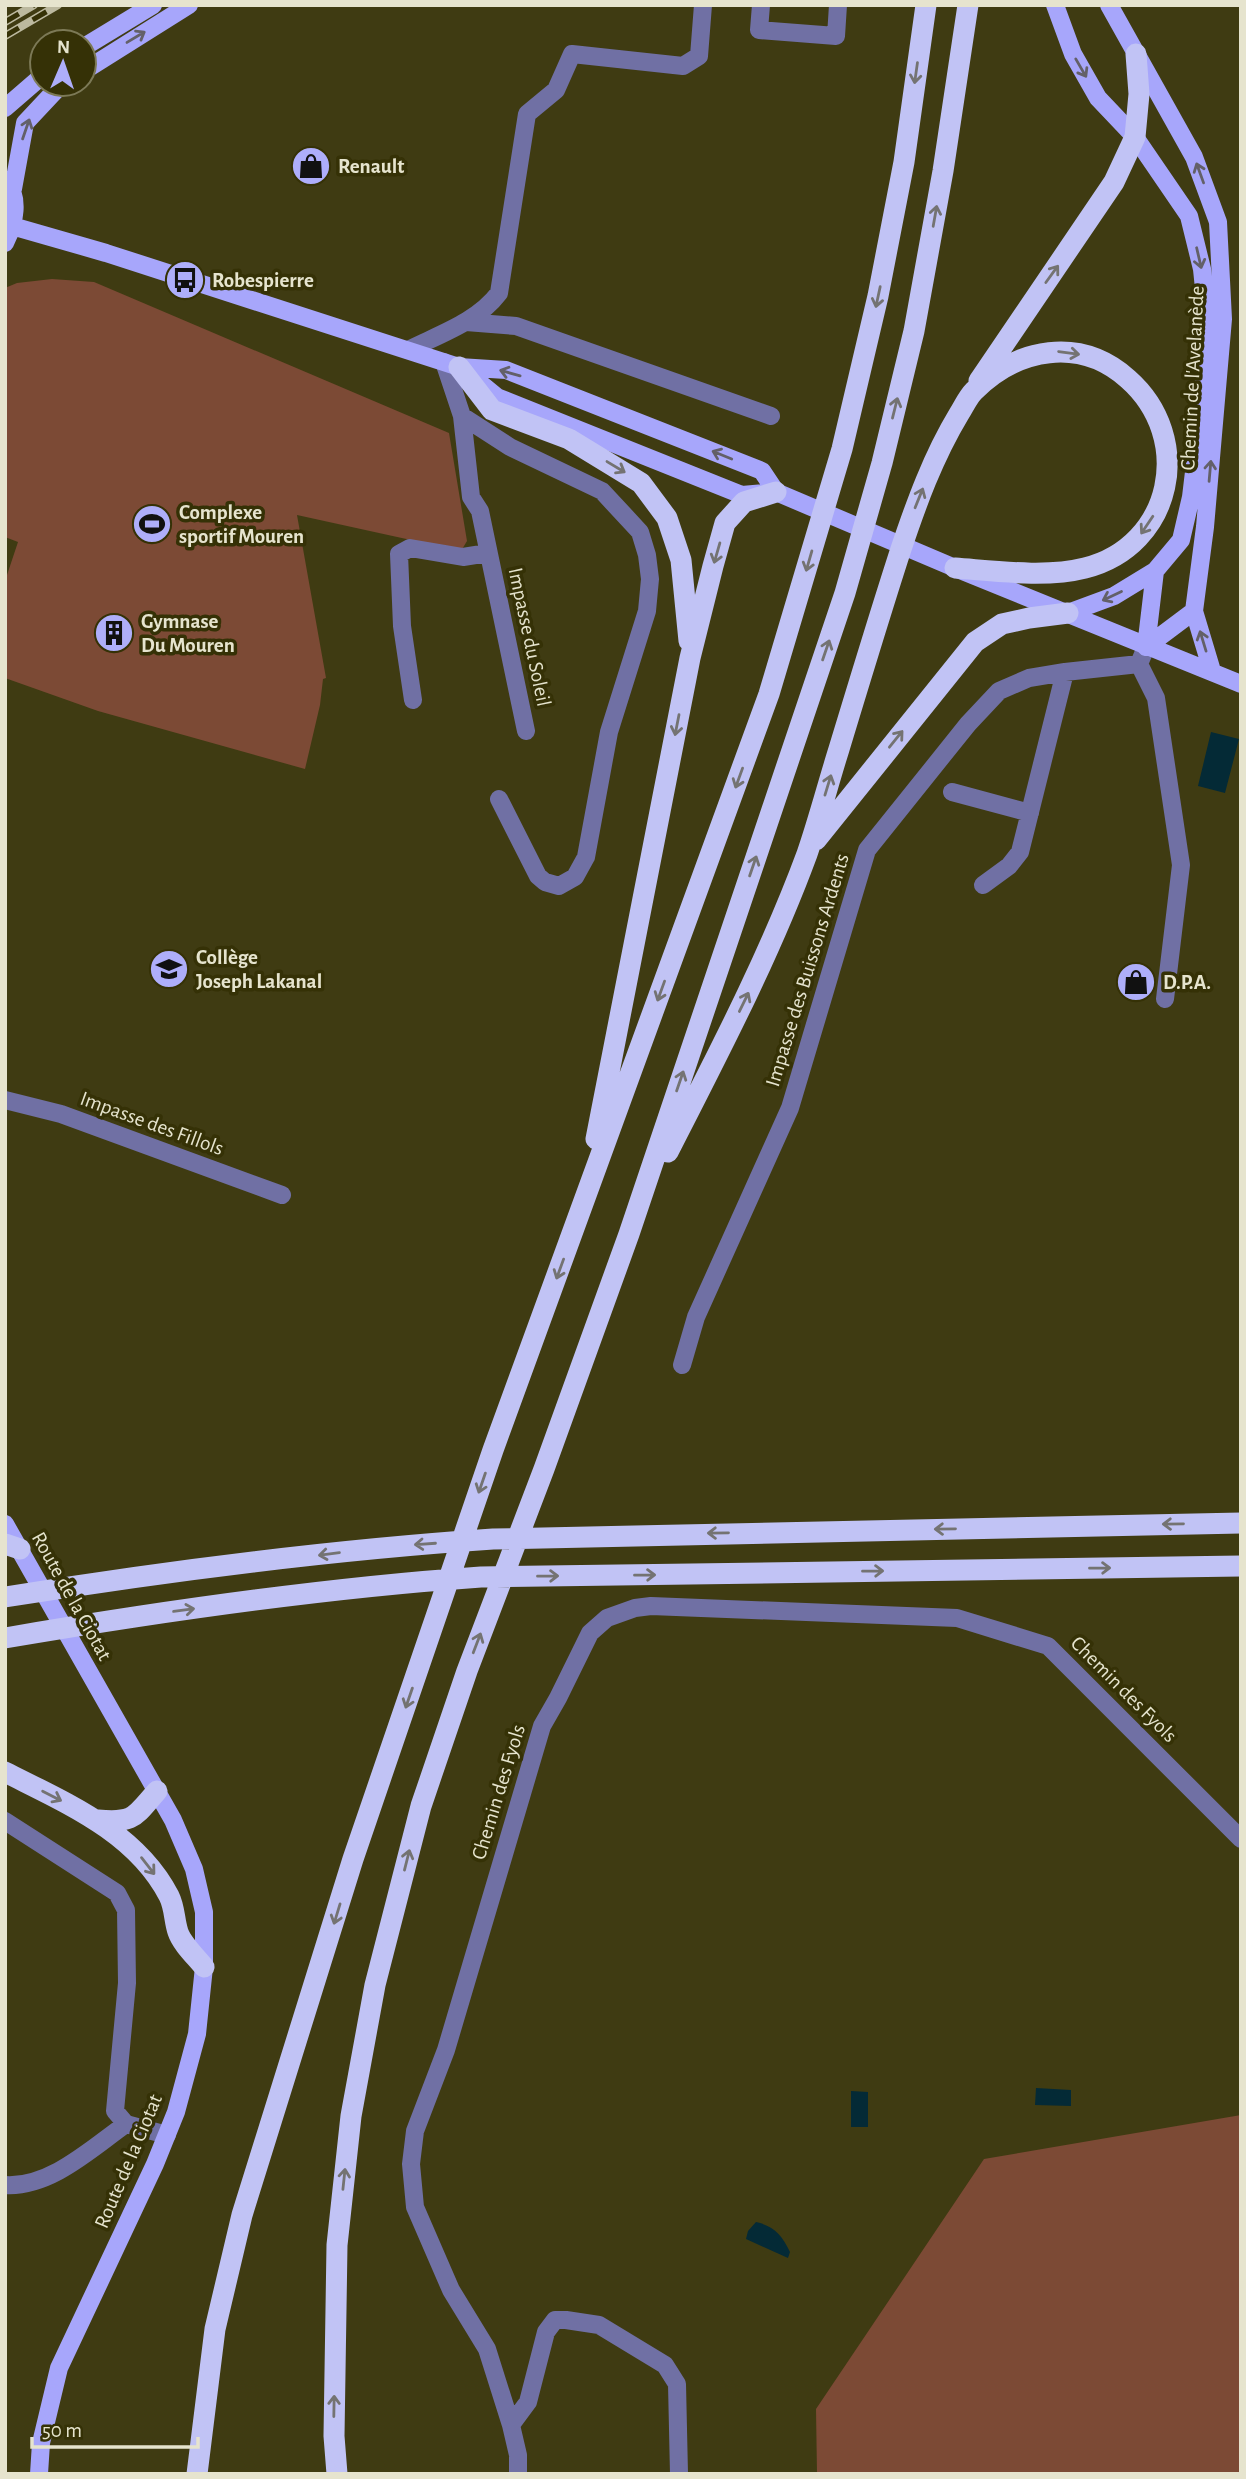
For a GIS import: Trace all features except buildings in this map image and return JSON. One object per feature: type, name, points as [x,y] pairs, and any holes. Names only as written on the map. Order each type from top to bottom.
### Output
[{"type":"highway","points":[[197,2474],[215,2329],[242,2216],[353,1859],[493,1450],[769,694],[838,462],[878,296],[904,162],[926,5]]},
{"type":"highway","points":[[337,2474],[334,2436],[338,2245],[351,2116],[374,1985],[421,1806],[467,1671],[544,1469],[635,1216],[845,593],[878,476],[914,331],[943,171],[968,5]]},
{"type":"highway","points":[[635,1216],[747,996],[808,850],[915,506],[940,445],[1009,335],[1068,253],[1114,182],[1135,137],[1139,94],[1136,54]]},
{"type":"highway","points":[[955,568],[1031,573],[1085,568],[1119,554],[1137,539],[1151,521],[1160,502],[1169,460],[1166,438],[1150,404],[1127,378],[1099,360],[1071,352],[1046,351],[1011,363],[973,392]]},
{"type":"highway","points":[[452,365],[492,410],[569,439],[641,483],[667,517],[681,560],[690,658]]},
{"type":"highway","points":[[584,1205],[690,658],[725,523],[744,502],[776,492]]},
{"type":"highway","points":[[808,850],[975,642],[1002,624],[1068,613]]},
{"type":"highway","points":[[5,1597],[94,1583],[397,1545],[591,1536],[1241,1523]]},
{"type":"highway","points":[[10,1638],[117,1619],[382,1584],[481,1577],[1241,1566]]},
{"type":"highway","points":[[5,1772],[99,1820],[141,1856],[170,1897],[178,1933],[204,1967]]},
{"type":"highway","points":[[99,1820],[122,1822],[134,1818],[157,1791]]},
{"type":"main road","points":[[98,38],[153,5]]},
{"type":"main road","points":[[98,62],[189,5]]},
{"type":"main road","name":"Chemin de l'Avelanède","points":[[1055,5],[1073,54],[1098,98],[1135,137],[1189,216],[1202,269],[1206,308],[1196,455],[1191,497],[1181,540],[1155,571],[1114,596],[1068,613]]},
{"type":"main road","name":"Chemin de l'Avelanède","points":[[1109,5],[1194,157],[1218,222],[1223,318],[1205,527],[1194,611],[1212,671]]},
{"type":"main road","points":[[5,108],[28,88]]},
{"type":"main road","points":[[48,98],[25,123],[9,184],[15,200],[9,234],[106,253],[452,365],[506,370],[762,471],[776,492]]},
{"type":"main road","points":[[452,365],[497,397],[742,495],[776,492],[1241,684]]},
{"type":"main road","points":[[1146,647],[1155,571]]},
{"type":"main road","points":[[1146,647],[1194,611]]},
{"type":"main road","name":"Route de la Ciotat","points":[[5,1524],[12,1546],[173,1820],[194,1869],[204,1912],[204,1967],[197,2034],[176,2112],[60,2368],[41,2443],[39,2474]]},
{"type":"street","points":[[408,350],[487,309],[499,293],[527,114],[556,90],[572,54],[683,66],[699,56],[703,5]]},
{"type":"street","points":[[761,5],[759,30],[836,36],[838,5]]},
{"type":"street","points":[[466,321],[516,326],[771,416]]},
{"type":"street","name":"Impasse du Soleil","points":[[452,365],[462,416],[471,497],[480,511],[526,731]]},
{"type":"street","points":[[462,416],[510,447],[602,491],[640,532],[650,579],[646,611],[609,733],[586,857],[575,877],[559,886],[545,882],[538,876],[499,799]]},
{"type":"street","name":"Impasse du Soleil","points":[[413,700],[402,626],[400,554],[410,548],[463,557],[488,552]]},
{"type":"street","points":[[1146,647],[1139,664],[1156,698],[1181,865],[1165,999]]},
{"type":"street","name":"Impasse des Buissons Ardents","points":[[682,1365],[696,1317],[790,1108],[867,850],[999,691],[1029,678],[1065,671],[1139,664]]},
{"type":"street","points":[[983,884],[1009,866],[1020,852],[1065,671]]},
{"type":"street","points":[[952,792],[1030,813]]},
{"type":"street","name":"Impasse des Fillols","points":[[5,1100],[61,1114],[282,1195]]},
{"type":"street","name":"Chemin des Fyols","points":[[518,2474],[518,2455],[512,2425],[487,2349],[452,2290],[415,2207],[411,2164],[415,2131],[446,2050],[541,1726],[558,1699],[590,1633],[607,1618],[635,1608],[651,1606],[957,1618],[1048,1646],[1241,1839]]},
{"type":"street","points":[[5,1821],[117,1893],[126,1910],[127,1983],[115,2111],[126,2124],[167,2134]]},
{"type":"street","points":[[5,2185],[20,2186],[63,2168],[126,2124]]},
{"type":"street","points":[[512,2425],[528,2402],[546,2332],[555,2320],[599,2325],[665,2365],[677,2384],[679,2474]]},
{"type":"shaded area","name":"Complexe sportif Mouren","points":[[52,279],[94,282],[449,433],[467,541],[461,551],[297,515],[326,678],[323,679],[320,705],[305,769],[98,711],[5,678],[5,581],[18,542],[5,537],[5,288],[17,283]]},
{"type":"shaded area","points":[[1241,2115],[1241,2474],[817,2474],[816,2409],[984,2159]]},
{"type":"water","points":[[1211,732],[1239,739],[1225,793],[1198,786]]},
{"type":"water","points":[[1036,2088],[1071,2090],[1071,2106],[1035,2105]]},
{"type":"water","points":[[851,2091],[868,2092],[868,2127],[851,2127]]},
{"type":"water","points":[[756,2222],[768,2226],[780,2236],[790,2252],[788,2258],[746,2239],[748,2231]]},
{"type":"railway","points":[[5,22],[34,5]]},
{"type":"railway","points":[[5,36],[58,5]]},
{"type":"place","name":"Renault","points":[[311,166]]},
{"type":"place","name":"Robespierre","points":[[185,280]]},
{"type":"place","name":"Complexe sportif Mouren","points":[[152,524]]},
{"type":"place","name":"Gymnase Du Mouren","points":[[114,633]]},
{"type":"place","name":"Collège Joseph Lakanal","points":[[169,969]]},
{"type":"place","name":"D.P.A.","points":[[1136,982]]}]
